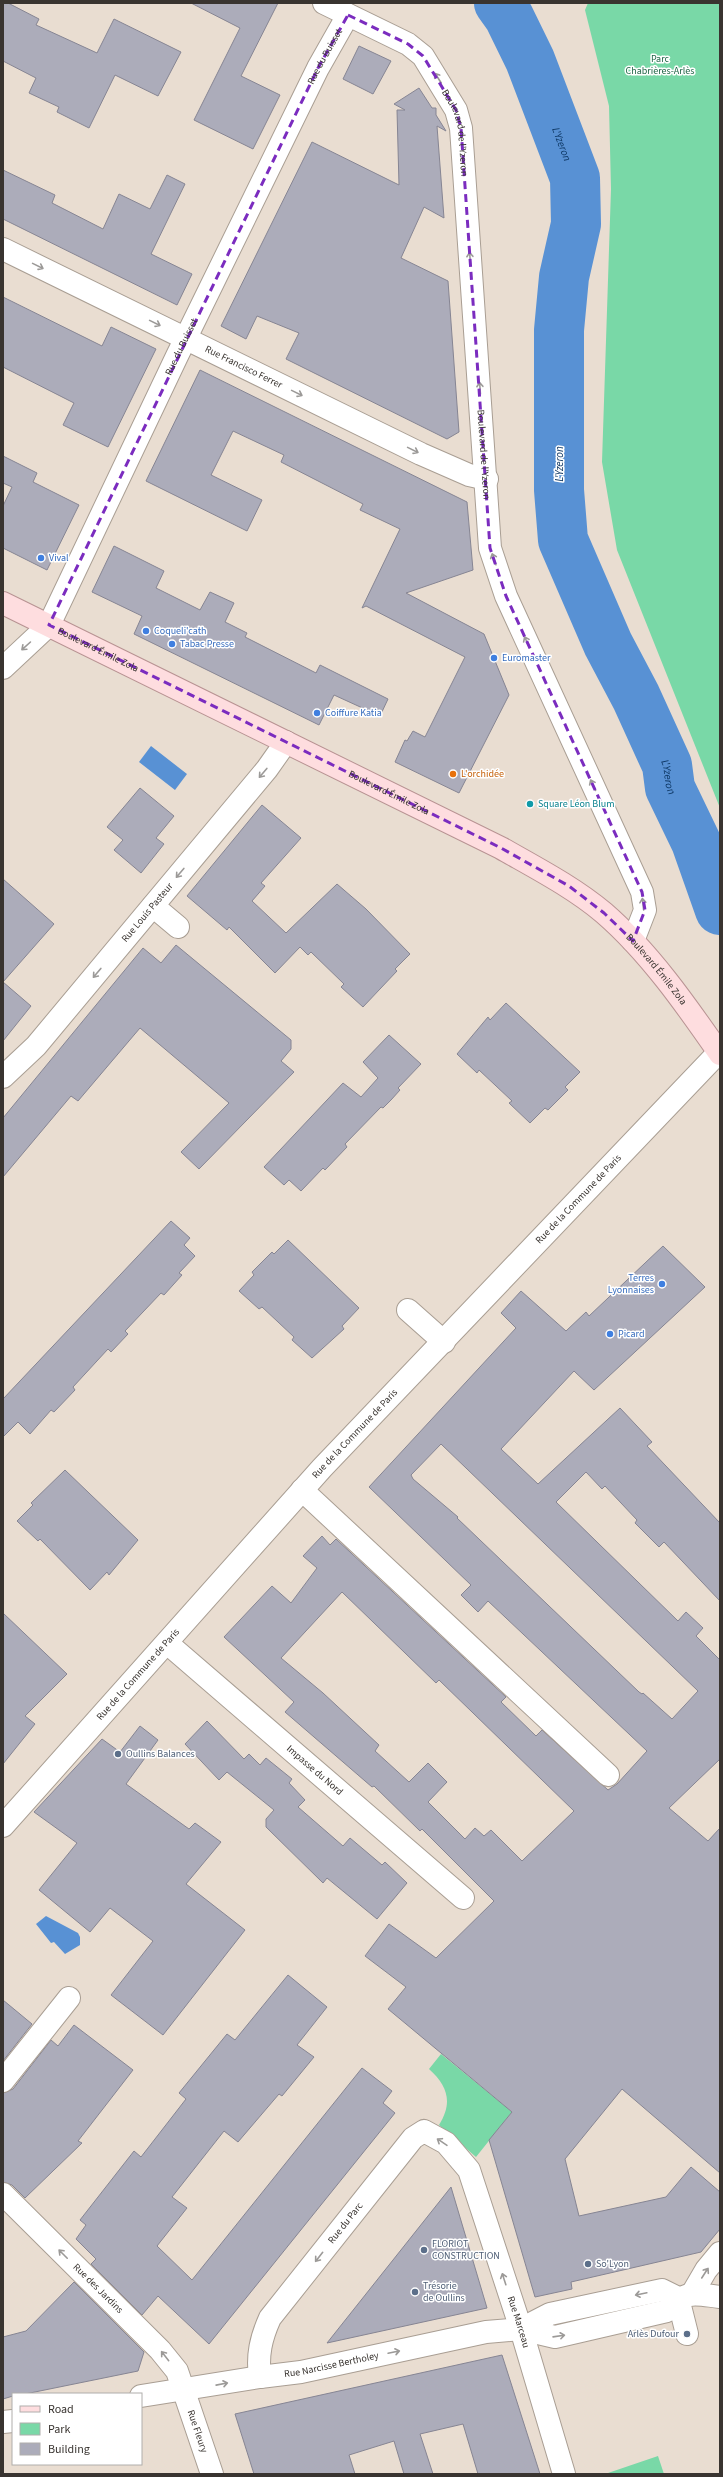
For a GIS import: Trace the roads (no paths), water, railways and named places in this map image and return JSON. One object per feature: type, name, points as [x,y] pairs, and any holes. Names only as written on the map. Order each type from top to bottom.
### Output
[{"type":"main road","name":"Boulevard Émile Zola","points":[[3,603],[501,848],[562,883],[604,913],[633,941],[719,1053]]},
{"type":"street","name":"Boulevard de l'Yzeron","points":[[324,3],[408,44],[424,56],[456,110],[461,128],[487,479],[490,548],[506,596],[642,892],[645,910],[633,941]]},
{"type":"street","name":"Rue du Buisset","points":[[3,668],[50,625],[186,338],[318,68],[348,15]]},
{"type":"street","name":"Rue Francisco Ferrer","points":[[3,249],[422,454],[469,475],[487,479]]},
{"type":"street","name":"Rue Louis Pasteur","points":[[3,1078],[36,1046],[267,768],[286,742]]},
{"type":"street","points":[[153,906],[178,927]]},
{"type":"street","name":"Rue de la Commune de Paris","points":[[3,1826],[302,1490],[719,1053]]},
{"type":"street","points":[[408,1310],[444,1342]]},
{"type":"street","points":[[302,1490],[608,1776]]},
{"type":"street","name":"Impasse du Nord","points":[[167,1643],[463,1898]]},
{"type":"street","points":[[3,2081],[69,1998]]},
{"type":"street","name":"Rue du Parc","points":[[260,2377],[257,2358],[264,2332],[270,2318],[413,2138],[424,2131],[446,2143],[468,2170]]},
{"type":"street","name":"Rue Marceau","points":[[468,2170],[521,2329],[564,2474]]},
{"type":"street","name":"Rue des Jardins","points":[[3,2194],[160,2350],[177,2372],[184,2389]]},
{"type":"street","points":[[687,2334],[685,2296],[720,2253]]},
{"type":"street","name":"Rue Narcisse Bertholey","points":[[142,2396],[301,2372],[486,2332],[521,2329],[550,2314],[662,2290],[685,2296],[720,2296]]},
{"type":"street","name":"Rue Fleury","points":[[184,2389],[212,2474]]},
{"type":"water","points":[[151,746],[187,774],[175,790],[139,762]]},
{"type":"water","points":[[46,1916],[78,1933],[80,1937],[80,1945],[65,1954],[54,1942],[51,1943],[36,1924]]},
{"type":"waterway","name":"L'Yzeron","points":[[499,3],[509,17],[530,60],[575,178],[576,224],[564,277],[559,330],[559,490],[563,540],[608,644],[636,697],[667,765],[670,788],[696,842],[720,910]]},
{"type":"place","name":"Vival","points":[[41,558]]},
{"type":"place","name":"Coqueli'cath","points":[[146,631]]},
{"type":"place","name":"Tabac Presse","points":[[172,644]]},
{"type":"place","name":"Euromaster","points":[[494,658]]},
{"type":"place","name":"Coiffure Katia","points":[[317,713]]},
{"type":"place","name":"L'orchidée","points":[[453,774]]},
{"type":"place","name":"Square Léon Blum","points":[[530,804]]},
{"type":"place","name":"Terres Lyonnaises","points":[[662,1284]]},
{"type":"place","name":"Picard","points":[[610,1334]]},
{"type":"place","name":"Oullins Balances","points":[[118,1754]]},
{"type":"place","name":"FLORIOT CONSTRUCTION","points":[[424,2250]]},
{"type":"place","name":"So'Lyon","points":[[588,2264]]},
{"type":"place","name":"Trésorie de Oullins","points":[[415,2292]]},
{"type":"place","name":"Arlès Dufour","points":[[687,2334]]},
{"type":"park label","name":"Parc Chabrières-Arlès","points":[[660,64]]}]
